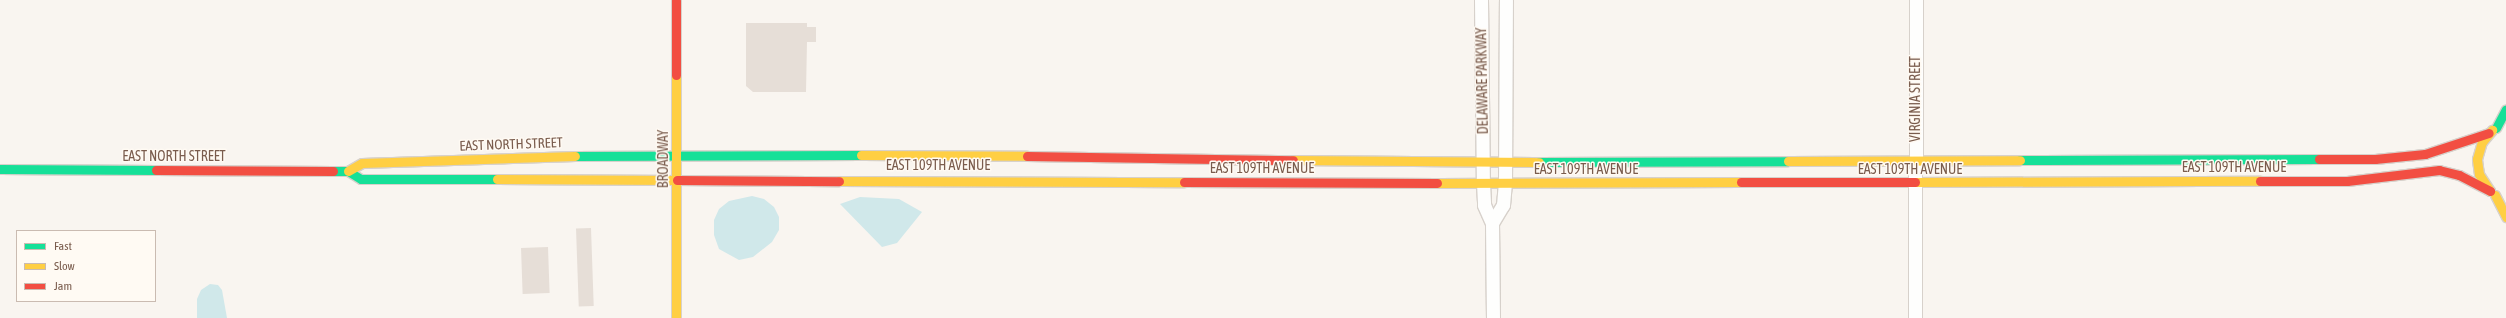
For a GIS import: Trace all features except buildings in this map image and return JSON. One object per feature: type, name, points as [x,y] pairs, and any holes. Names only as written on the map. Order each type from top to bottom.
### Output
[{"type":"main road","name":"BROADWAY","points":[[676,0],[676,318]]},
{"type":"main road","points":[[2506,109],[2493,130],[2482,142],[2477,160],[2479,174],[2493,193],[2506,217]]},
{"type":"main road","name":"EAST 109TH AVENUE","points":[[677,156],[937,155],[1484,162],[1915,159],[2388,159],[2434,152],[2506,124]]},
{"type":"main road","name":"EAST NORTH STREET","points":[[0,169],[348,171],[362,163],[558,156],[677,156]]},
{"type":"main road","name":"EAST 109TH AVENUE","points":[[677,180],[1483,183],[2347,181],[2440,170],[2459,175],[2506,200]]},
{"type":"main road","name":"EAST NORTH STREET","points":[[348,171],[361,179],[677,180]]},
{"type":"street","name":"DELAWARE PARKWAY","points":[[1481,0],[1484,205],[1492,223]]},
{"type":"street","name":"DELAWARE PARKWAY","points":[[1492,223],[1503,204],[1505,183],[1506,0]]},
{"type":"street","name":"VIRGINIA STREET","points":[[1915,318],[1914,183],[1916,0]]},
{"type":"street","points":[[1492,223],[1493,318]]},
{"type":"water","points":[[752,196],[764,199],[774,207],[779,217],[779,230],[772,242],[753,257],[739,260],[719,249],[714,235],[714,220],[719,209],[729,201]]},
{"type":"water","points":[[860,197],[899,199],[922,212],[897,243],[882,247],[840,204]]},
{"type":"water","points":[[210,284],[218,285],[222,290],[227,318],[197,318],[197,299],[201,290]]},
{"type":"traffic: fast","points":[[2496,128],[2506,109]]},
{"type":"traffic: fast","points":[[575,156],[861,155]]},
{"type":"traffic: fast","points":[[2020,160],[2319,159]]},
{"type":"traffic: fast","points":[[1539,162],[1788,161]]},
{"type":"traffic: fast","points":[[0,169],[156,170]]},
{"type":"traffic: fast","points":[[333,171],[348,171],[361,179],[497,179]]},
{"type":"traffic: slow","points":[[676,75],[676,318]]},
{"type":"traffic: slow","points":[[2490,191],[2479,174],[2477,159],[2482,142],[2492,130]]},
{"type":"traffic: slow","points":[[861,155],[1027,156]]},
{"type":"traffic: slow","points":[[348,171],[362,163],[575,156]]},
{"type":"traffic: slow","points":[[1293,160],[1539,162]]},
{"type":"traffic: slow","points":[[1788,161],[2020,160]]},
{"type":"traffic: slow","points":[[497,179],[677,180]]},
{"type":"traffic: slow","points":[[839,181],[1184,182]]},
{"type":"traffic: slow","points":[[1915,182],[2260,181]]},
{"type":"traffic: slow","points":[[1437,183],[1741,182]]},
{"type":"traffic: slow","points":[[2495,195],[2506,217]]},
{"type":"traffic: jam","points":[[676,0],[676,75]]},
{"type":"traffic: jam","points":[[2319,159],[2375,159],[2425,154],[2489,133]]},
{"type":"traffic: jam","points":[[1027,156],[1293,160]]},
{"type":"traffic: jam","points":[[156,170],[333,171]]},
{"type":"traffic: jam","points":[[2260,181],[2347,181],[2439,170],[2459,175],[2490,191]]},
{"type":"traffic: jam","points":[[677,180],[839,181]]},
{"type":"traffic: jam","points":[[1184,182],[1437,183]]},
{"type":"traffic: jam","points":[[1741,182],[1915,182]]}]
